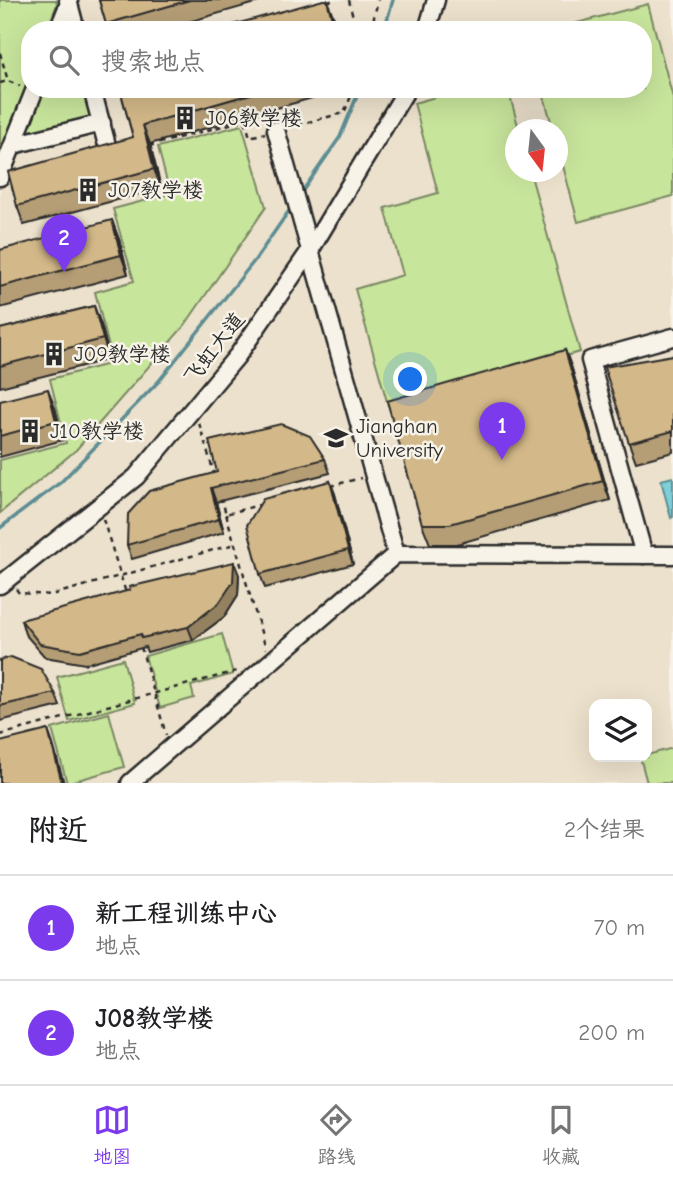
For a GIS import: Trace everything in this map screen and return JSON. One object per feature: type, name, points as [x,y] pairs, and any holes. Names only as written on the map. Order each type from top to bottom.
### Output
[{"type":"lane","points":[[430,21],[436,0]]},
{"type":"lane","points":[[62,21],[69,2]]},
{"type":"lane","points":[[69,2],[74,21]]},
{"type":"lane","points":[[0,177],[31,98]]},
{"type":"lane","points":[[95,98],[108,149]]},
{"type":"lane","name":"飞虹大道","points":[[4,582],[136,477],[238,355],[311,249],[402,98]]},
{"type":"lane","points":[[13,145],[102,123]]},
{"type":"lane","points":[[276,130],[396,554]]},
{"type":"lane","points":[[644,555],[590,359],[673,337]]},
{"type":"lane","points":[[130,783],[396,554],[673,555]]},
{"type":"path","points":[[323,3],[335,0]]},
{"type":"path","points":[[349,0],[354,21]]},
{"type":"path","points":[[374,21],[378,0]]},
{"type":"path","points":[[0,53],[8,81]]},
{"type":"path","points":[[0,83],[8,81],[21,86]]},
{"type":"path","points":[[148,147],[245,120],[250,137],[344,113],[350,98]]},
{"type":"path","points":[[195,407],[214,474]]},
{"type":"path","points":[[320,489],[374,475]]},
{"type":"path","points":[[218,488],[270,663]]},
{"type":"path","points":[[226,514],[267,503]]},
{"type":"path","points":[[99,506],[128,602]]},
{"type":"path","points":[[4,582],[19,593],[51,595],[235,544]]},
{"type":"path","points":[[139,641],[170,749]]},
{"type":"path","points":[[0,735],[244,670]]},
{"type":"shaded area","name":"Jianghan University","points":[[0,0],[673,0],[673,783],[0,783]]},
{"type":"green space","points":[[0,0],[56,0],[50,21],[21,21],[22,98],[0,154]]},
{"type":"green space","points":[[648,4],[673,98],[673,196],[578,222],[567,182],[568,119],[550,119],[544,98],[652,98],[652,21],[585,21]]},
{"type":"green space","points":[[40,98],[85,98],[91,118],[23,136]]},
{"type":"green space","points":[[432,98],[510,98],[516,119],[505,119],[505,182],[533,182],[580,352],[388,405],[355,289],[403,275],[385,208],[438,193],[414,103]]},
{"type":"green space","points":[[242,125],[266,207],[185,325],[76,450],[0,513],[0,460],[66,443],[50,379],[113,363],[95,292],[134,281],[113,209],[170,194],[158,147]]},
{"type":"green space","points":[[222,634],[233,674],[191,686],[194,698],[160,708],[145,656]]},
{"type":"green space","points":[[123,659],[135,703],[69,721],[57,677]]},
{"type":"green space","points":[[109,713],[124,767],[67,783],[52,729]]},
{"type":"green space","points":[[673,748],[673,783],[647,783],[641,762],[652,762],[652,754]]},
{"type":"water","points":[[673,477],[673,517],[671,518],[661,480]]},
{"type":"building","points":[[99,0],[190,0],[116,21],[105,21]]},
{"type":"building","points":[[327,0],[333,21],[247,21]]},
{"type":"building","points":[[122,98],[237,98],[143,125],[154,169],[17,206],[8,172],[133,137]]},
{"type":"building","points":[[112,220],[121,255],[0,287],[0,250]]},
{"type":"building","points":[[94,306],[103,339],[0,366],[0,329]]},
{"type":"building","points":[[565,350],[603,481],[450,524],[422,524],[387,401]]},
{"type":"building","points":[[673,355],[673,431],[629,443],[604,367]]},
{"type":"building","points":[[48,389],[56,421],[0,436],[0,401]]},
{"type":"building","points":[[281,424],[310,436],[325,459],[211,488],[219,519],[127,545],[128,514],[149,491],[217,472],[209,441]]},
{"type":"building","points":[[330,481],[348,550],[260,574],[247,525],[263,499]]},
{"type":"building","points":[[234,562],[233,582],[219,603],[188,627],[142,638],[141,634],[80,651],[40,644],[21,620],[130,590],[129,587]]},
{"type":"building","points":[[11,657],[41,669],[55,693],[0,706],[0,660]]},
{"type":"building","points":[[48,730],[62,783],[0,783],[0,742]]},
{"type":"waterway","points":[[387,21],[393,0]]},
{"type":"waterway","points":[[299,196],[340,137],[356,98]]},
{"type":"waterway","points":[[0,528],[61,482],[158,382],[255,260],[293,205]]},
{"type":"place","name":"J06教学楼","points":[[185,118]]},
{"type":"place","name":"J07教学楼","points":[[88,190]]},
{"type":"place","name":"J08教学楼","points":[[64,272]]},
{"type":"place","name":"J09教学楼","points":[[54,354]]},
{"type":"place","name":"J10教学楼","points":[[30,431]]},
{"type":"place","name":"Jianghan University","points":[[336,438]]},
{"type":"place","name":"新工程训练中心","points":[[502,460]]}]
